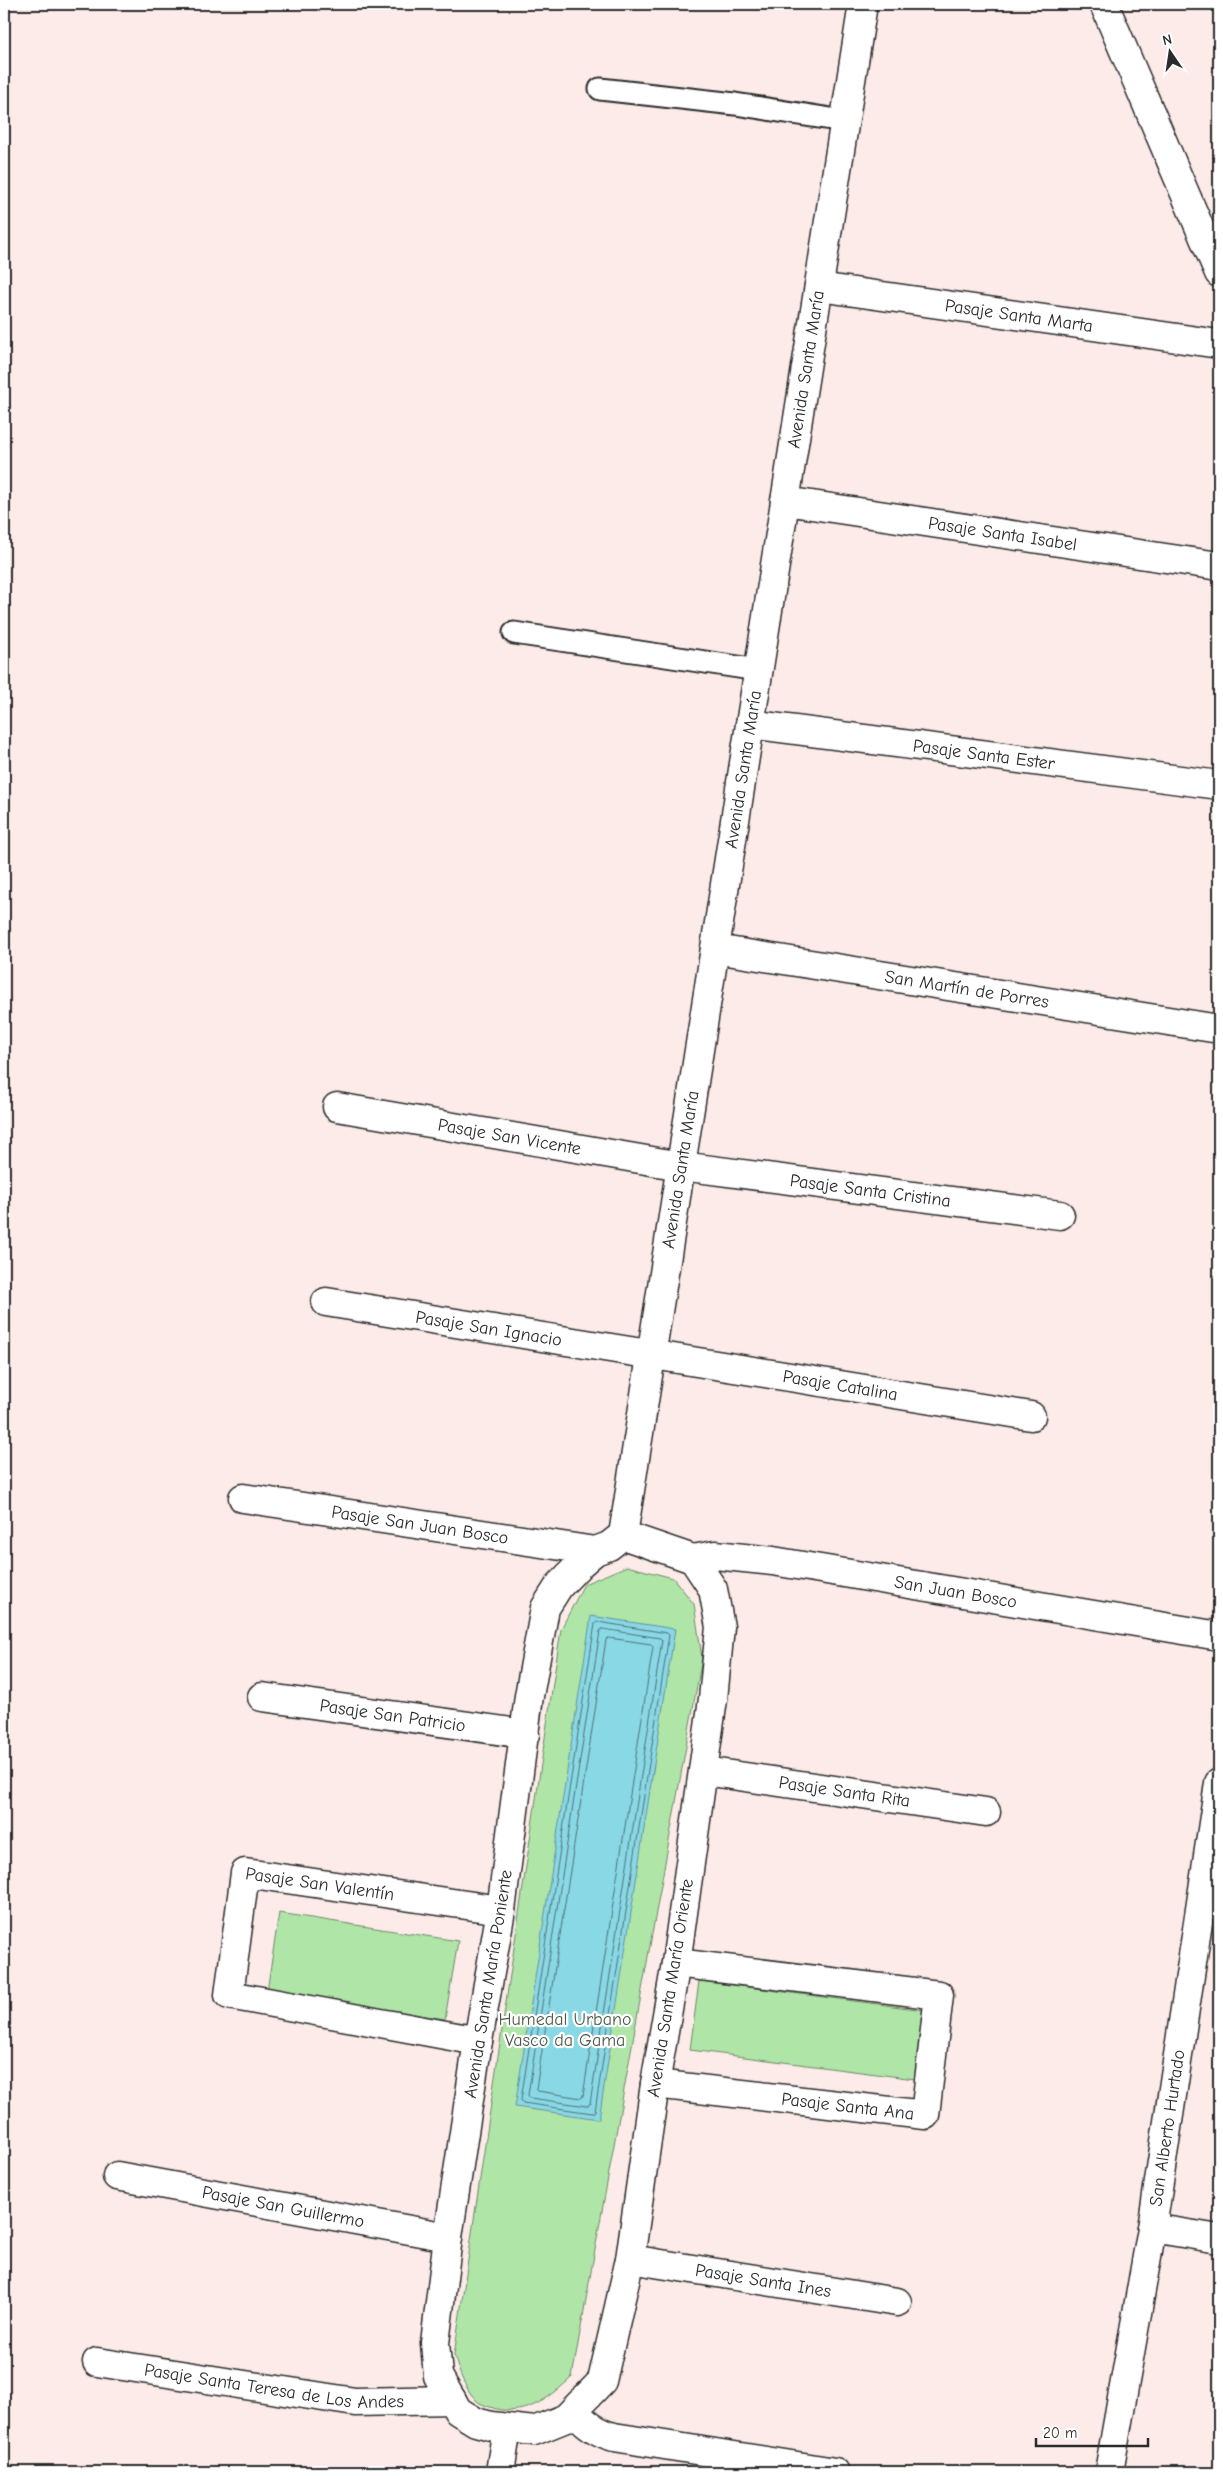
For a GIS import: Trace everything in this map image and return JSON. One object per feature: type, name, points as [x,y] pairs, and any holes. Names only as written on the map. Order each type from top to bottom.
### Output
[{"type":"street","name":"Avenida Santa María","points":[[623,1535],[862,4]]},
{"type":"street","points":[[1104,4],[1219,273]]},
{"type":"street","name":"Pasaje Santa Marta","points":[[818,288],[1219,344]]},
{"type":"street","name":"Pasaje Santa Isabel","points":[[785,501],[1219,566]]},
{"type":"street","name":"Pasaje Santa Ester","points":[[750,724],[1219,785]]},
{"type":"street","name":"San Martín de Porres","points":[[715,949],[1219,1029]]},
{"type":"street","name":"Pasaje San Vicente","points":[[337,1107],[681,1166]]},
{"type":"street","name":"Pasaje Santa Cristina","points":[[681,1166],[1060,1215]]},
{"type":"street","name":"Pasaje San Ignacio","points":[[326,1302],[651,1354]]},
{"type":"street","name":"Pasaje Catalina","points":[[651,1354],[1031,1416]]},
{"type":"street","name":"Pasaje San Juan Bosco","points":[[243,1498],[596,1551]]},
{"type":"street","points":[[623,1535],[693,1559]]},
{"type":"street","name":"Avenida Santa María Poniente","points":[[507,2428],[476,2422],[458,2411],[438,2376],[435,2344],[448,2237],[478,2041],[501,1910],[525,1734],[545,1608],[559,1586],[596,1551],[609,1546],[623,1535]]},
{"type":"street","name":"San Juan Bosco","points":[[693,1559],[715,1555],[773,1560],[1219,1636]]},
{"type":"street","name":"Avenida Santa María Oriente","points":[[507,2428],[534,2431],[566,2418],[575,2412],[602,2381],[630,2259],[654,2084],[676,1963],[704,1771],[720,1627],[713,1589],[693,1559]]},
{"type":"street","name":"Pasaje San Patricio","points":[[262,1697],[525,1734]]},
{"type":"street","name":"Pasaje Santa Rita","points":[[704,1771],[986,1812]]},
{"type":"street","name":"San Alberto Hurtado","points":[[1109,2472],[1152,2228],[1219,1783]]},
{"type":"street","name":"Pasaje San Valentín","points":[[478,2041],[229,1995],[245,1873],[501,1910]]},
{"type":"street","name":"Pasaje Santa Ana","points":[[654,2084],[925,2116],[939,1995],[676,1963]]},
{"type":"street","name":"Pasaje San Guillermo","points":[[117,2176],[448,2237]]},
{"type":"street","points":[[1152,2228],[1219,2239]]},
{"type":"street","name":"Pasaje Santa Ines","points":[[630,2259],[897,2302]]},
{"type":"street","name":"Pasaje Santa Teresa de Los Andes","points":[[97,2362],[355,2402],[452,2400]]},
{"type":"street","points":[[575,2412],[592,2428],[614,2437],[835,2472]]},
{"type":"street","points":[[500,2472],[507,2428]]},
{"type":"lane","points":[[600,89],[735,104],[844,121]]},
{"type":"lane","points":[[514,633],[758,670]]},
{"type":"green space","points":[[627,1566],[673,1578],[694,1604],[702,1658],[572,2377],[554,2393],[535,2405],[524,2409],[502,2410],[482,2404],[476,2400],[462,2379],[454,2355],[561,1629],[584,1584]]},
{"type":"green space","points":[[279,1913],[458,1941],[445,2019],[267,1991]]},
{"type":"green space","points":[[699,1981],[924,2010],[915,2079],[690,2050]]},
{"type":"water","name":"Humedal Urbano Vasco da Gama","points":[[591,1616],[675,1629],[599,2119],[515,2107]]}]
